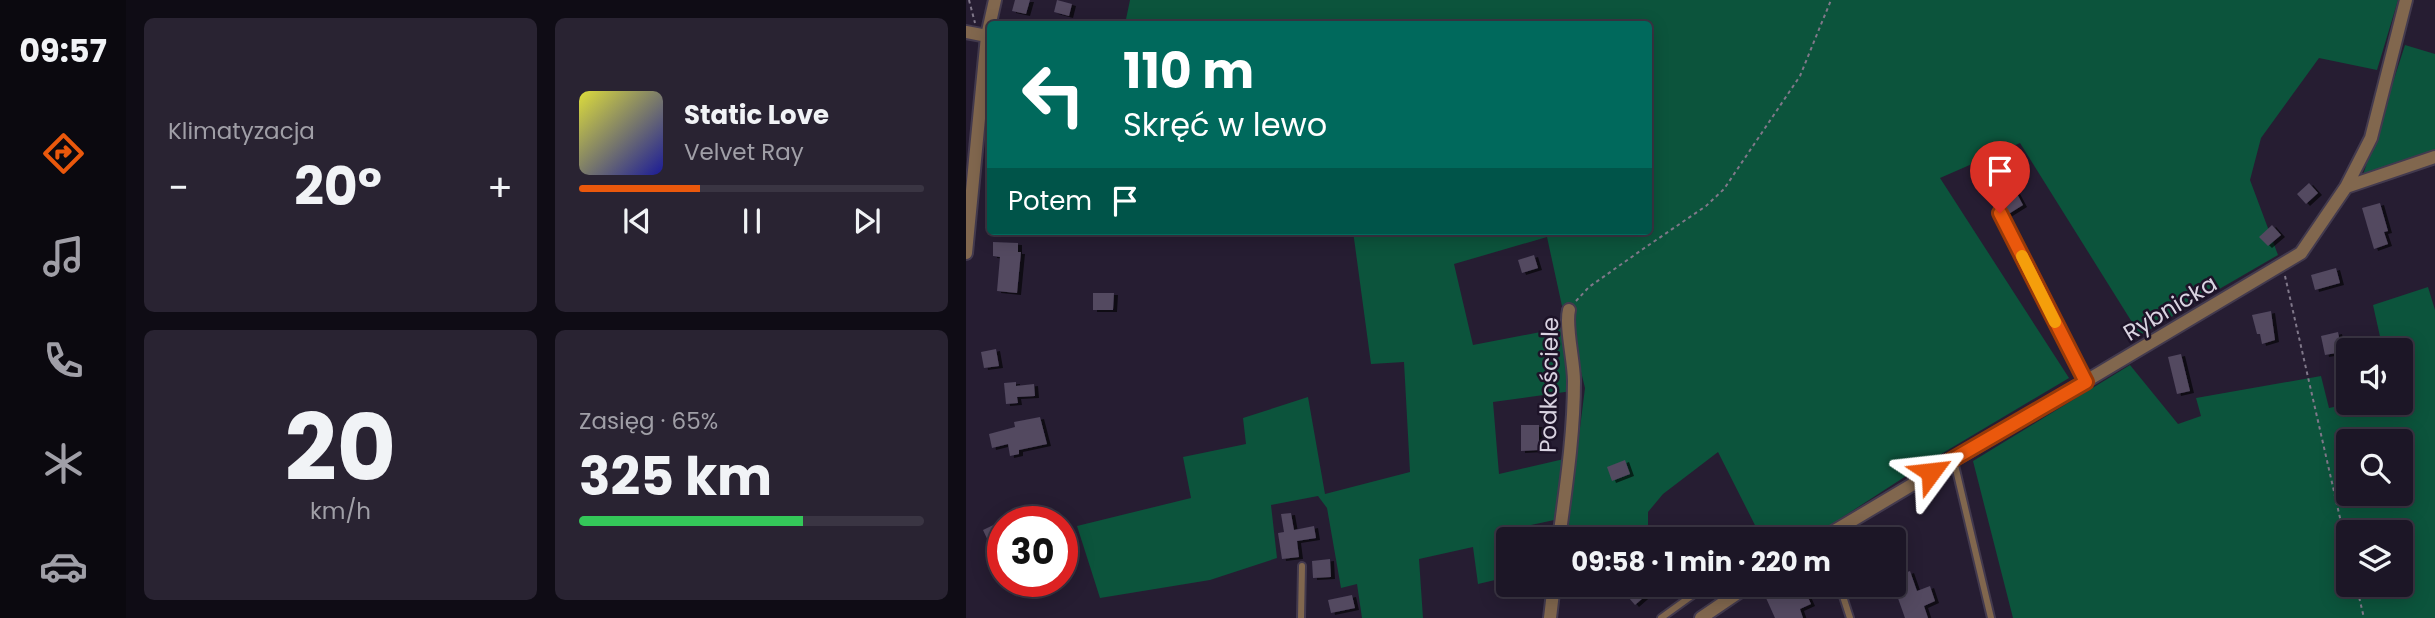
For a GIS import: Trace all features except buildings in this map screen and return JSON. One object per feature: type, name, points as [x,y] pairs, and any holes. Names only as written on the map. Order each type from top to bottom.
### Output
[{"type":"street","points":[[966,253],[977,34],[995,0]]},
{"type":"street","name":"Rybnicka","points":[[1841,527],[2301,253],[2346,187],[2371,138],[2406,0]]},
{"type":"street","points":[[2346,187],[2435,157]]},
{"type":"street","name":"Podkościele","points":[[1561,527],[1573,434],[1574,377],[1569,310]]},
{"type":"street","points":[[1550,618],[1552,597]]},
{"type":"street","points":[[1701,618],[1732,597]]},
{"type":"lane","points":[[2000,213],[2086,382]]},
{"type":"lane","points":[[1954,459],[1991,618]]},
{"type":"lane","points":[[1301,618],[1302,566]]},
{"type":"lane","points":[[1661,618],[1689,597]]},
{"type":"lane","points":[[1843,597],[1850,618]]},
{"type":"path","points":[[969,0],[977,34]]},
{"type":"path","name":"Podkościele","points":[[1569,310],[1590,287],[1706,206],[1724,189],[1800,76],[1831,0]]},
{"type":"path","points":[[2282,264],[2340,520]]},
{"type":"path","points":[[2359,597],[2364,618]]},
{"type":"green space","points":[[1130,0],[2398,0],[2377,70],[2319,58],[2261,138],[2250,180],[2278,255],[2140,335],[2020,143],[1940,178],[2069,378],[1926,463],[1827,527],[1756,527],[1718,452],[1663,494],[1648,512],[1648,527],[1568,527],[1585,388],[1573,339],[1575,314],[1568,305],[1562,306],[1547,237],[1454,264],[1473,345],[1561,328],[1562,317],[1565,324],[1572,391],[1493,402],[1499,474],[1564,459],[1559,519],[1522,527],[1496,527],[1496,580],[1478,584],[1473,547],[1419,559],[1423,618],[1362,618],[1357,584],[1341,588],[1327,508],[1318,496],[1271,505],[1277,558],[1210,580],[1100,598],[1078,526],[1191,498],[1183,457],[1246,444],[1243,418],[1308,397],[1325,494],[1410,472],[1404,362],[1371,364],[1354,235],[1652,235],[1652,21],[1126,21]]},
{"type":"green space","points":[[2405,45],[2435,54],[2435,150],[2362,178]]},
{"type":"green space","points":[[2428,287],[2435,310],[2435,618],[2013,618],[1973,461],[2130,365],[2178,424],[2201,416],[2196,398],[2321,376],[2329,408],[2336,407],[2336,415],[2413,415],[2413,338],[2380,338],[2373,305]]},
{"type":"slow traffic","points":[[2022,256],[2055,322]]},
{"type":"route","points":[[1931,472],[2086,382],[2000,213]]}]
